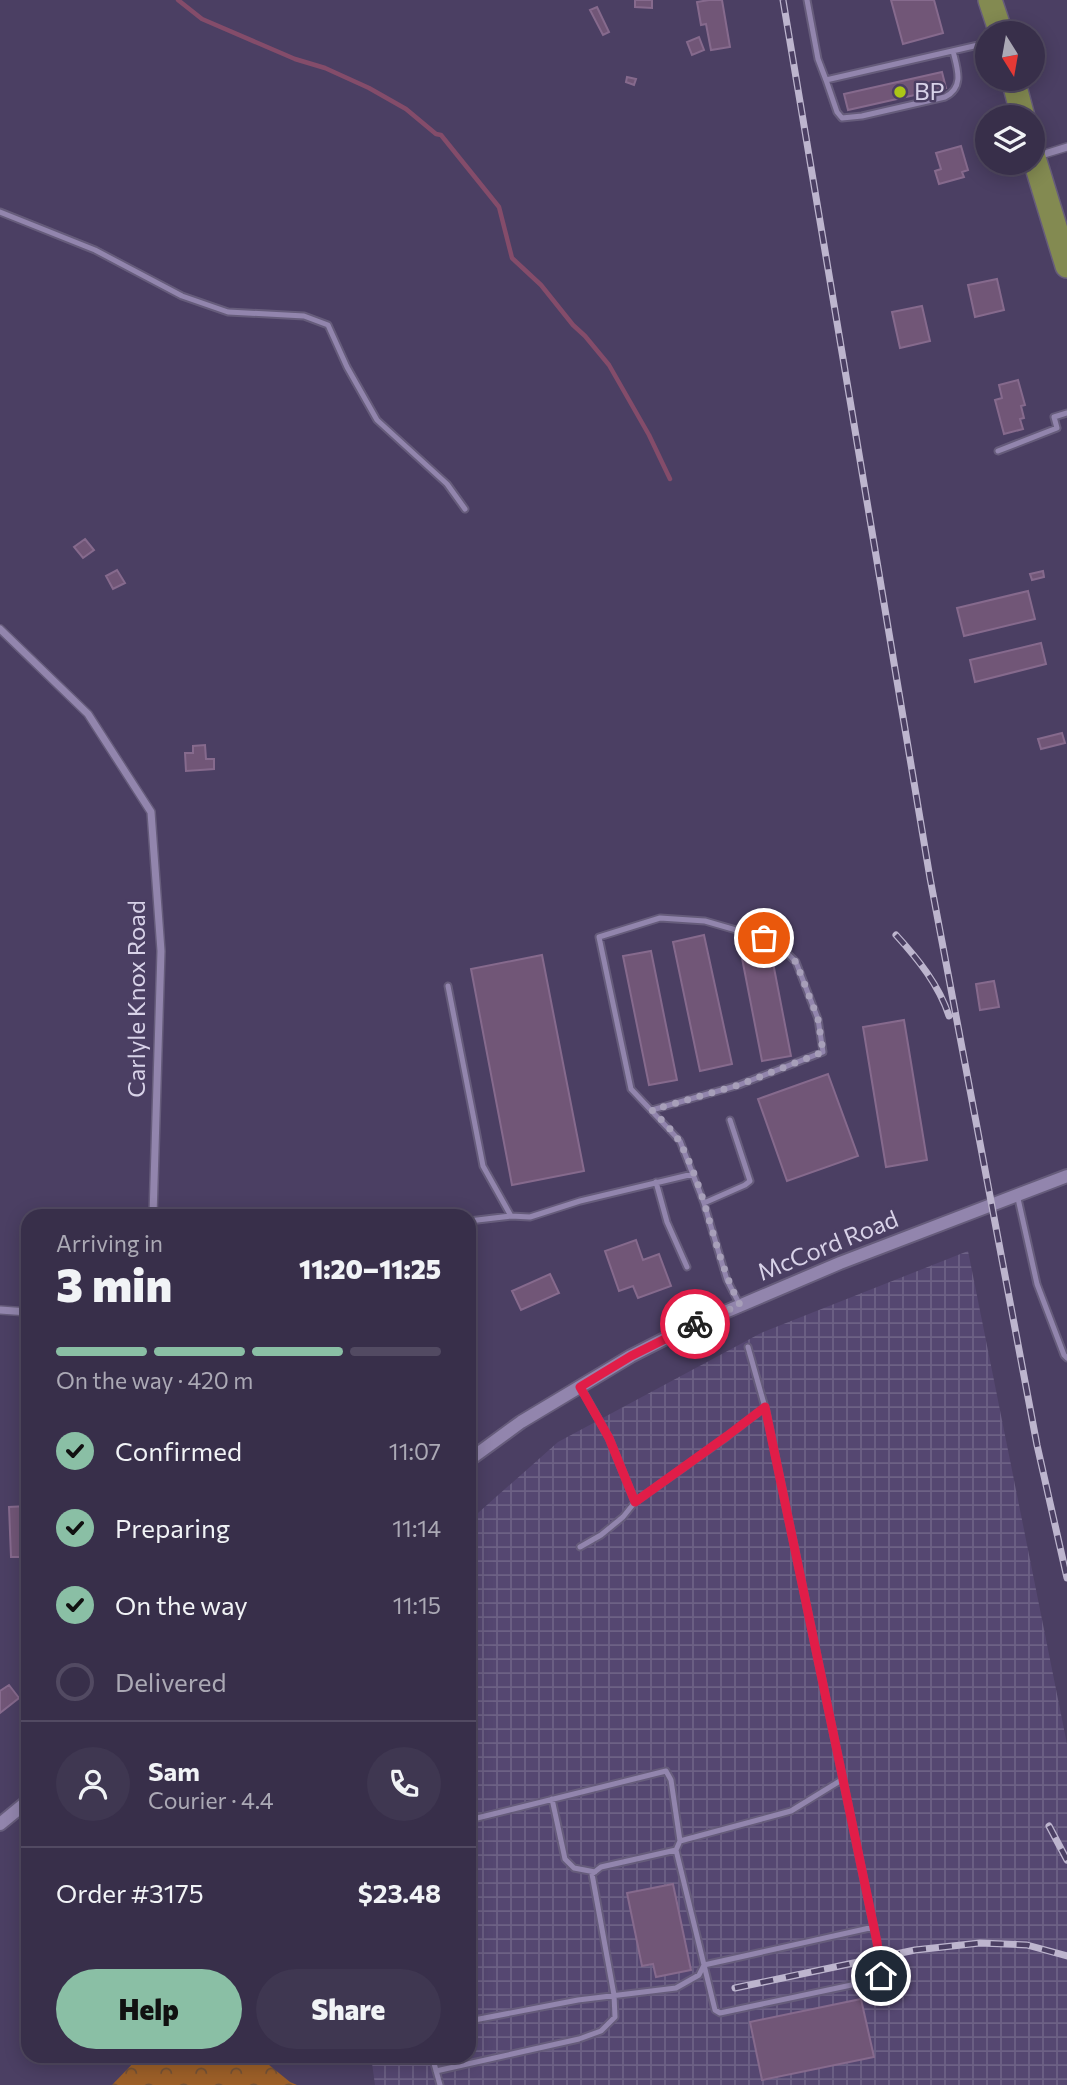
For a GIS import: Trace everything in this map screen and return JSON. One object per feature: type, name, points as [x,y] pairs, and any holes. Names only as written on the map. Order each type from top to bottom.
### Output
[{"type":"main road","points":[[990,0],[997,21]]},
{"type":"main road","points":[[1039,175],[1067,266]]},
{"type":"street","points":[[1045,152],[1067,147]]},
{"type":"street","name":"Carlyle Knox Road","points":[[0,629],[88,714],[151,812],[161,951],[153,1209]]},
{"type":"street","name":"McCord Road","points":[[476,1455],[521,1422],[631,1356],[678,1332],[852,1258],[1067,1176]]},
{"type":"street","points":[[0,1310],[21,1312]]},
{"type":"street","points":[[0,1824],[21,1807]]},
{"type":"lane","points":[[807,0],[818,59],[837,113],[842,118],[862,116],[953,93],[958,86],[953,51]]},
{"type":"lane","points":[[826,80],[975,46]]},
{"type":"lane","points":[[0,212],[95,250],[182,296],[228,312],[304,316],[328,325],[347,367],[377,420],[447,484],[465,509]]},
{"type":"lane","points":[[998,451],[1057,428],[1055,417],[1067,413]]},
{"type":"lane","points":[[652,1110],[739,1085],[823,1052],[818,1019],[796,962],[780,946],[764,938],[705,920],[660,918],[599,937],[631,1089],[680,1141],[704,1203],[727,1280],[740,1305]]},
{"type":"lane","points":[[448,986],[483,1166],[511,1216]]},
{"type":"lane","points":[[704,1203],[750,1181],[730,1120]]},
{"type":"lane","points":[[476,1220],[511,1216],[530,1217],[580,1201],[693,1174]]},
{"type":"lane","points":[[656,1182],[667,1222],[687,1267]]},
{"type":"lane","points":[[1017,1195],[1037,1284],[1067,1358]]},
{"type":"lane","points":[[476,1818],[666,1771],[671,1780],[680,1841],[676,1850],[715,2010],[720,2013],[850,1986],[881,1976],[874,1927],[765,1407],[748,1347]]},
{"type":"lane","points":[[580,1387],[609,1438],[635,1502]]},
{"type":"lane","points":[[580,1547],[601,1535],[623,1517],[635,1502],[765,1407]]},
{"type":"lane","points":[[680,1841],[791,1811],[843,1779]]},
{"type":"lane","points":[[552,1799],[565,1859],[573,1868],[594,1872]]},
{"type":"lane","points":[[476,2062],[579,2039],[601,2031],[615,2017],[614,1995],[592,1874],[601,1867],[676,1850]]},
{"type":"lane","points":[[704,1965],[874,1927]]},
{"type":"lane","points":[[476,2020],[578,2000],[676,1988],[699,1975],[704,1965]]},
{"type":"lane","points":[[434,2063],[440,2085]]},
{"type":"lane","points":[[436,2071],[472,2063]]},
{"type":"shaded area","points":[[968,1251],[1067,1744],[1067,2085],[375,2085],[372,2063],[476,2063],[476,1515],[558,1442],[761,1333]]},
{"type":"green space","points":[[133,2063],[267,2063],[297,2085],[112,2085]]},
{"type":"building","points":[[635,0],[652,0],[652,8],[635,7]]},
{"type":"building","points":[[722,0],[730,47],[711,50],[706,24],[701,25],[697,2]]},
{"type":"building","points":[[891,0],[934,0],[943,33],[903,44]]},
{"type":"building","points":[[597,7],[609,32],[603,35],[590,10]]},
{"type":"building","points":[[699,37],[704,50],[692,55],[687,42]]},
{"type":"building","points":[[942,72],[946,88],[848,110],[844,94]]},
{"type":"building","points":[[627,77],[636,79],[634,85],[626,82]]},
{"type":"building","points":[[961,146],[968,170],[962,172],[964,177],[939,184],[935,171],[941,169],[936,153]]},
{"type":"building","points":[[997,279],[1004,310],[975,317],[968,285]]},
{"type":"building","points":[[922,306],[930,341],[900,348],[892,312]]},
{"type":"building","points":[[1018,380],[1025,405],[1021,406],[1024,418],[1020,419],[1023,429],[1004,434],[995,400],[1002,398],[999,385]]},
{"type":"building","points":[[85,539],[94,550],[83,558],[74,547]]},
{"type":"building","points":[[117,570],[125,583],[113,589],[106,576]]},
{"type":"building","points":[[1043,571],[1044,577],[1032,580],[1030,574]]},
{"type":"building","points":[[1028,591],[1035,619],[964,636],[957,608]]},
{"type":"building","points":[[1041,643],[1046,664],[975,682],[970,660]]},
{"type":"building","points":[[1062,733],[1065,743],[1041,749],[1038,739]]},
{"type":"building","points":[[205,745],[206,759],[214,759],[214,769],[186,771],[185,753],[193,753],[193,746]]},
{"type":"building","points":[[704,935],[732,1064],[700,1071],[673,942]]},
{"type":"building","points":[[770,947],[791,1056],[762,1061],[741,953]]},
{"type":"building","points":[[651,951],[677,1080],[649,1085],[623,956]]},
{"type":"building","points":[[542,955],[584,1171],[512,1185],[471,969]]},
{"type":"building","points":[[994,981],[999,1007],[980,1010],[976,984]]},
{"type":"building","points":[[904,1020],[927,1160],[886,1167],[863,1027]]},
{"type":"building","points":[[828,1074],[858,1156],[787,1181],[758,1099]]},
{"type":"building","points":[[636,1240],[643,1260],[659,1254],[671,1286],[638,1298],[633,1286],[619,1291],[605,1251]]},
{"type":"building","points":[[550,1274],[559,1293],[521,1310],[512,1291]]},
{"type":"building","points":[[21,1506],[21,1557],[11,1557],[9,1507]]},
{"type":"building","points":[[9,1685],[19,1698],[0,1713],[0,1691]]},
{"type":"building","points":[[673,1884],[691,1970],[656,1977],[653,1964],[642,1966],[627,1893]]},
{"type":"building","points":[[861,1999],[874,2057],[762,2080],[750,2022]]},
{"type":"waterway","points":[[178,0],[202,19],[369,88],[406,109],[436,134],[441,135],[499,207],[512,258],[541,285],[609,365],[649,435],[670,479]]},
{"type":"railway","points":[[783,0],[930,878],[1037,1445],[1067,1578]]},
{"type":"railway","points":[[896,935],[927,973],[949,1016]]},
{"type":"railway","points":[[1049,1826],[1067,1860]]},
{"type":"railway","points":[[735,1988],[915,1950],[980,1943],[1027,1945],[1067,1956]]},
{"type":"way so far","points":[[695,1324],[740,1305],[727,1280],[704,1203],[680,1141],[652,1110],[739,1085],[823,1052],[818,1019],[796,962],[780,946],[764,938]]},
{"type":"place","name":"BP","points":[[900,92]]},
{"type":"route","points":[[695,1324],[631,1356],[580,1387],[609,1438],[635,1502],[765,1407],[877,1942],[881,1976]]}]
